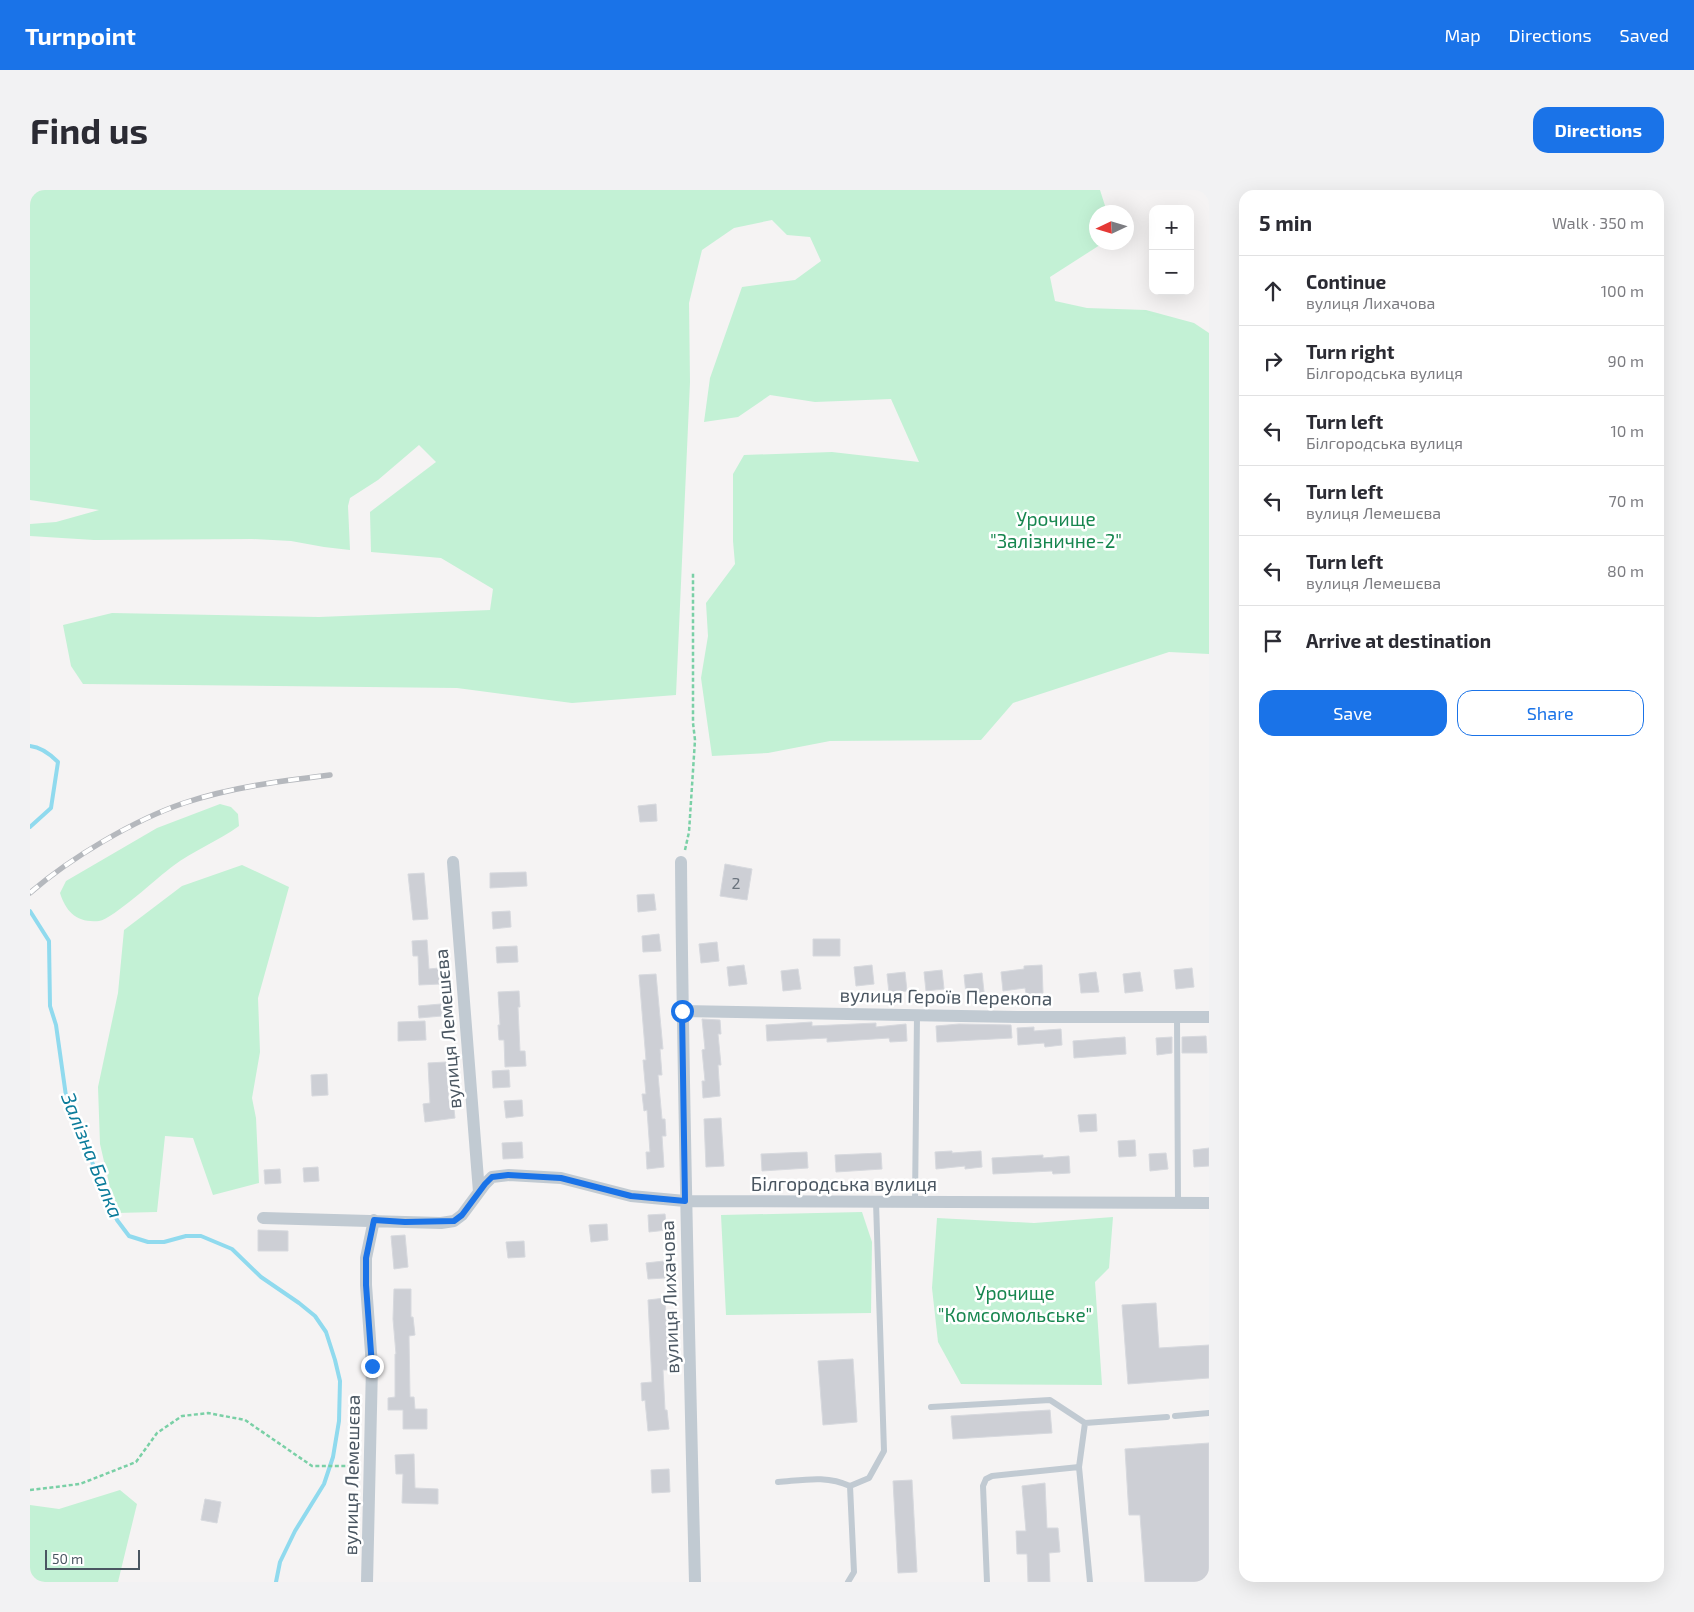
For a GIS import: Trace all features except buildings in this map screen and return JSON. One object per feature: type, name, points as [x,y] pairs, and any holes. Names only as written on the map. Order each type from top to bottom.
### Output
[{"type":"street","name":"вулиця Лемешєва","points":[[453,862],[482,1188]]},
{"type":"street","name":"вулиця Лихачова","points":[[681,862],[685,1201],[695,1582]]},
{"type":"street","name":"вулиця Героїв Перекопа","points":[[682,1011],[1209,1017]]},
{"type":"street","name":"Білгородська вулиця","points":[[482,1188],[492,1177],[508,1175],[539,1176],[574,1181],[631,1196],[685,1201],[1209,1203]]},
{"type":"street","points":[[263,1218],[454,1221],[462,1215],[482,1188]]},
{"type":"street","name":"вулиця Лемешєва","points":[[367,1582],[372,1366],[366,1258],[374,1220]]},
{"type":"lane","points":[[915,1202],[917,1015]]},
{"type":"lane","points":[[1177,1017],[1178,1203]]},
{"type":"lane","points":[[778,1482],[826,1478],[837,1480],[850,1486],[869,1478],[884,1451],[876,1202]]},
{"type":"lane","points":[[931,1407],[1050,1400],[1085,1423],[1167,1416]]},
{"type":"lane","points":[[1175,1416],[1209,1414]]},
{"type":"lane","points":[[1085,1423],[1079,1467],[1090,1582]]},
{"type":"lane","points":[[987,1582],[984,1486],[986,1479],[992,1476],[1079,1467]]},
{"type":"lane","points":[[848,1582],[854,1572],[850,1486]]},
{"type":"path","points":[[681,862],[689,832],[695,740],[693,724],[693,573]]},
{"type":"path","points":[[30,1490],[80,1484],[136,1462],[157,1433],[182,1416],[208,1413],[245,1420],[312,1466],[370,1466]]},
{"type":"green space","name":"Урочище \"Залізничне-2\"","points":[[30,190],[1100,190],[1105,205],[1089,205],[1089,250],[1092,250],[1050,277],[1055,301],[1087,308],[1146,310],[1194,323],[1209,333],[1209,654],[1169,652],[1013,703],[981,740],[830,741],[768,753],[712,756],[701,678],[708,636],[706,603],[735,564],[733,474],[744,455],[832,452],[919,462],[891,399],[815,402],[770,395],[738,417],[704,422],[710,378],[742,287],[795,280],[821,261],[810,237],[787,235],[772,220],[734,228],[702,250],[689,303],[690,382],[676,695],[572,703],[457,688],[83,684],[71,666],[63,625],[112,613],[319,617],[490,610],[493,589],[441,558],[371,552],[370,512],[436,462],[419,445],[378,480],[350,498],[348,506],[350,550],[291,541],[252,539],[94,540],[30,536],[30,524],[56,522],[99,510],[30,500]]},
{"type":"green space","points":[[220,804],[231,807],[238,814],[239,826],[166,871],[106,918],[99,921],[84,920],[69,911],[60,893],[66,881],[157,828]]},
{"type":"green space","points":[[242,865],[289,887],[258,998],[260,1052],[252,1098],[256,1118],[259,1183],[213,1195],[193,1138],[165,1136],[157,1212],[116,1213],[100,1144],[98,1087],[118,993],[124,930],[182,886]]},
{"type":"green space","points":[[862,1212],[872,1242],[871,1313],[726,1315],[721,1215]]},
{"type":"green space","name":"Урочище \"Комсомольське\"","points":[[1113,1217],[1109,1268],[1095,1282],[1102,1385],[961,1384],[938,1342],[932,1288],[937,1218],[1034,1223]]},
{"type":"green space","points":[[120,1490],[137,1504],[118,1582],[30,1582],[30,1505],[59,1509]]},
{"type":"waterway","name":"Залізна Балка","points":[[30,746],[45,751],[58,762],[51,808],[30,827]]},
{"type":"waterway","name":"Залізна Балка","points":[[30,911],[49,941],[50,1006],[56,1025],[66,1096],[74,1120],[117,1220],[129,1236],[148,1242],[164,1242],[186,1236],[201,1236],[232,1249],[261,1277],[315,1316],[326,1332],[340,1381],[339,1421],[333,1457],[324,1484],[295,1531],[280,1562],[276,1582]]},
{"type":"railway","points":[[30,893],[103,841],[165,810],[202,797],[238,789],[330,775]]},
{"type":"route","points":[[372,1366],[366,1258],[374,1220],[441,1223],[454,1221],[462,1215],[492,1177],[508,1175],[561,1178],[631,1196],[685,1201],[682,1011]]}]
